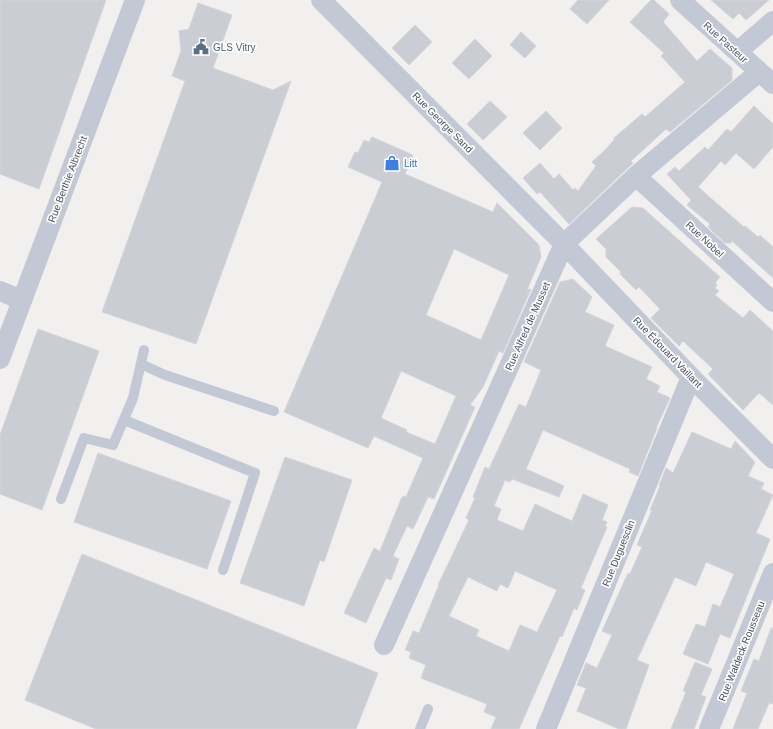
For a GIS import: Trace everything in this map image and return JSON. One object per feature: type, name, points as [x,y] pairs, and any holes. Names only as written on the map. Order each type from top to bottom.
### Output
[{"type":"street","name":"Rue Berthie Albrecht","points":[[0,359],[134,0]]},
{"type":"street","name":"Rue George Sand","points":[[321,0],[564,244]]},
{"type":"street","name":"Rue Pasteur","points":[[680,0],[766,78]]},
{"type":"street","points":[[734,49],[743,47],[773,21]]},
{"type":"street","name":"Rue Alfred de Musset","points":[[384,645],[564,244],[636,176],[766,78]]},
{"type":"street","name":"Rue Nobel","points":[[636,176],[773,302]]},
{"type":"street","name":"Rue Édouard Vaillant","points":[[564,244],[691,377],[773,459]]},
{"type":"street","points":[[0,291],[22,300]]},
{"type":"street","name":"Rue Duguesclin","points":[[546,729],[691,377]]},
{"type":"street","name":"Rue Waldeck Rousseau","points":[[709,729],[773,573]]},
{"type":"lane","points":[[61,499],[84,438],[113,445],[133,398],[144,350]]},
{"type":"lane","points":[[141,364],[165,375],[274,410]]},
{"type":"lane","points":[[124,420],[255,473],[223,570]]},
{"type":"lane","points":[[420,729],[428,709]]},
{"type":"building","points":[[0,0],[106,0],[39,189],[0,174]]},
{"type":"building","points":[[578,0],[609,0],[587,24],[570,9]]},
{"type":"building","points":[[651,0],[654,0],[669,14],[663,22],[697,61],[710,49],[732,68],[732,80],[670,132],[666,129],[631,161],[633,163],[569,224],[540,192],[537,194],[523,178],[540,163],[554,179],[559,174],[573,190],[575,188],[578,191],[596,166],[592,162],[604,151],[614,140],[614,138],[642,114],[645,117],[685,82],[661,56],[664,53],[630,22]]},
{"type":"building","points":[[711,0],[769,0],[746,20],[739,13],[733,19]]},
{"type":"building","points":[[198,3],[232,15],[213,68],[273,90],[291,81],[196,344],[102,312],[185,81],[172,76],[181,51],[179,31],[189,29]]},
{"type":"building","points":[[415,25],[432,42],[409,65],[392,48]]},
{"type":"building","points":[[521,32],[536,46],[525,58],[510,45]]},
{"type":"building","points":[[475,39],[492,56],[469,79],[452,63]]},
{"type":"building","points":[[490,101],[507,117],[483,140],[467,124]]},
{"type":"building","points":[[754,106],[773,124],[773,147],[754,169],[736,153],[725,165],[721,161],[698,187],[744,227],[745,226],[758,237],[760,235],[773,247],[773,278],[732,241],[731,243],[725,243],[708,227],[710,224],[687,205],[691,200],[667,174],[675,167],[679,171],[705,147],[708,150],[727,129],[731,132]]},
{"type":"building","points":[[546,111],[562,128],[540,150],[523,133]]},
{"type":"building","points":[[372,137],[413,155],[405,174],[493,212],[497,203],[539,245],[541,257],[527,290],[531,289],[503,353],[499,351],[483,387],[470,405],[475,407],[434,499],[428,497],[413,529],[407,526],[393,556],[399,559],[391,580],[386,578],[366,623],[344,613],[374,548],[380,551],[401,499],[403,496],[406,497],[423,458],[374,436],[368,448],[284,412],[382,182],[348,167],[355,152],[358,153],[364,140],[369,142]],"holes":[[[454,249],[509,275],[481,340],[426,315]],[[401,371],[456,396],[435,444],[406,432],[407,430],[381,418]]]},
{"type":"building","points":[[632,207],[643,208],[720,277],[715,283],[717,285],[715,288],[719,291],[715,295],[743,318],[750,310],[773,331],[773,405],[759,393],[743,410],[708,374],[713,369],[683,341],[679,346],[651,318],[660,309],[639,287],[636,290],[606,257],[606,249],[596,239]]},
{"type":"building","points":[[573,279],[592,297],[585,312],[614,325],[605,346],[652,367],[646,379],[660,386],[657,392],[670,398],[656,428],[638,476],[629,472],[630,469],[543,430],[526,469],[564,486],[559,497],[512,479],[510,482],[505,480],[494,506],[501,509],[497,520],[523,531],[535,504],[572,521],[583,494],[608,505],[602,520],[607,522],[605,526],[607,527],[581,588],[585,590],[577,610],[574,608],[562,637],[560,636],[519,729],[491,729],[496,717],[484,712],[487,704],[421,678],[426,665],[409,658],[411,652],[405,650],[413,631],[419,633],[438,585],[469,520],[466,518],[475,498],[473,497],[485,467],[489,469],[519,404],[526,407],[541,370],[524,362],[560,282]],"holes":[[[515,571],[557,590],[537,632],[520,625],[509,651],[476,636],[479,630],[449,616],[468,577],[497,591],[500,584],[508,588]]]},
{"type":"building","points":[[38,329],[99,351],[42,510],[0,494],[0,435]]},
{"type":"building","points":[[692,432],[731,449],[735,441],[755,462],[748,476],[764,483],[761,489],[773,495],[756,533],[770,539],[730,638],[720,634],[708,664],[683,654],[696,624],[705,627],[713,604],[720,607],[734,574],[706,562],[696,586],[675,577],[637,660],[649,665],[626,729],[619,729],[577,711],[586,688],[577,685],[586,663],[597,668],[612,635],[602,631],[628,573],[630,574],[642,547],[637,545],[652,510],[650,510],[666,468],[673,473]]},
{"type":"building","points":[[98,453],[231,501],[207,569],[74,522]]},
{"type":"building","points":[[285,457],[352,480],[324,562],[320,560],[304,606],[240,583]]},
{"type":"building","points":[[82,554],[378,673],[356,729],[96,729],[25,700]]},
{"type":"building","points":[[771,628],[773,628],[773,704],[769,703],[758,729],[733,729],[747,693],[741,691],[754,659],[759,661]]},
{"type":"building","points":[[695,662],[712,669],[701,695],[706,697],[694,729],[671,729],[686,692],[683,691]]},
{"type":"place","name":"GLS Vitry","points":[[201,47]]},
{"type":"place","name":"Litt","points":[[392,163]]}]
